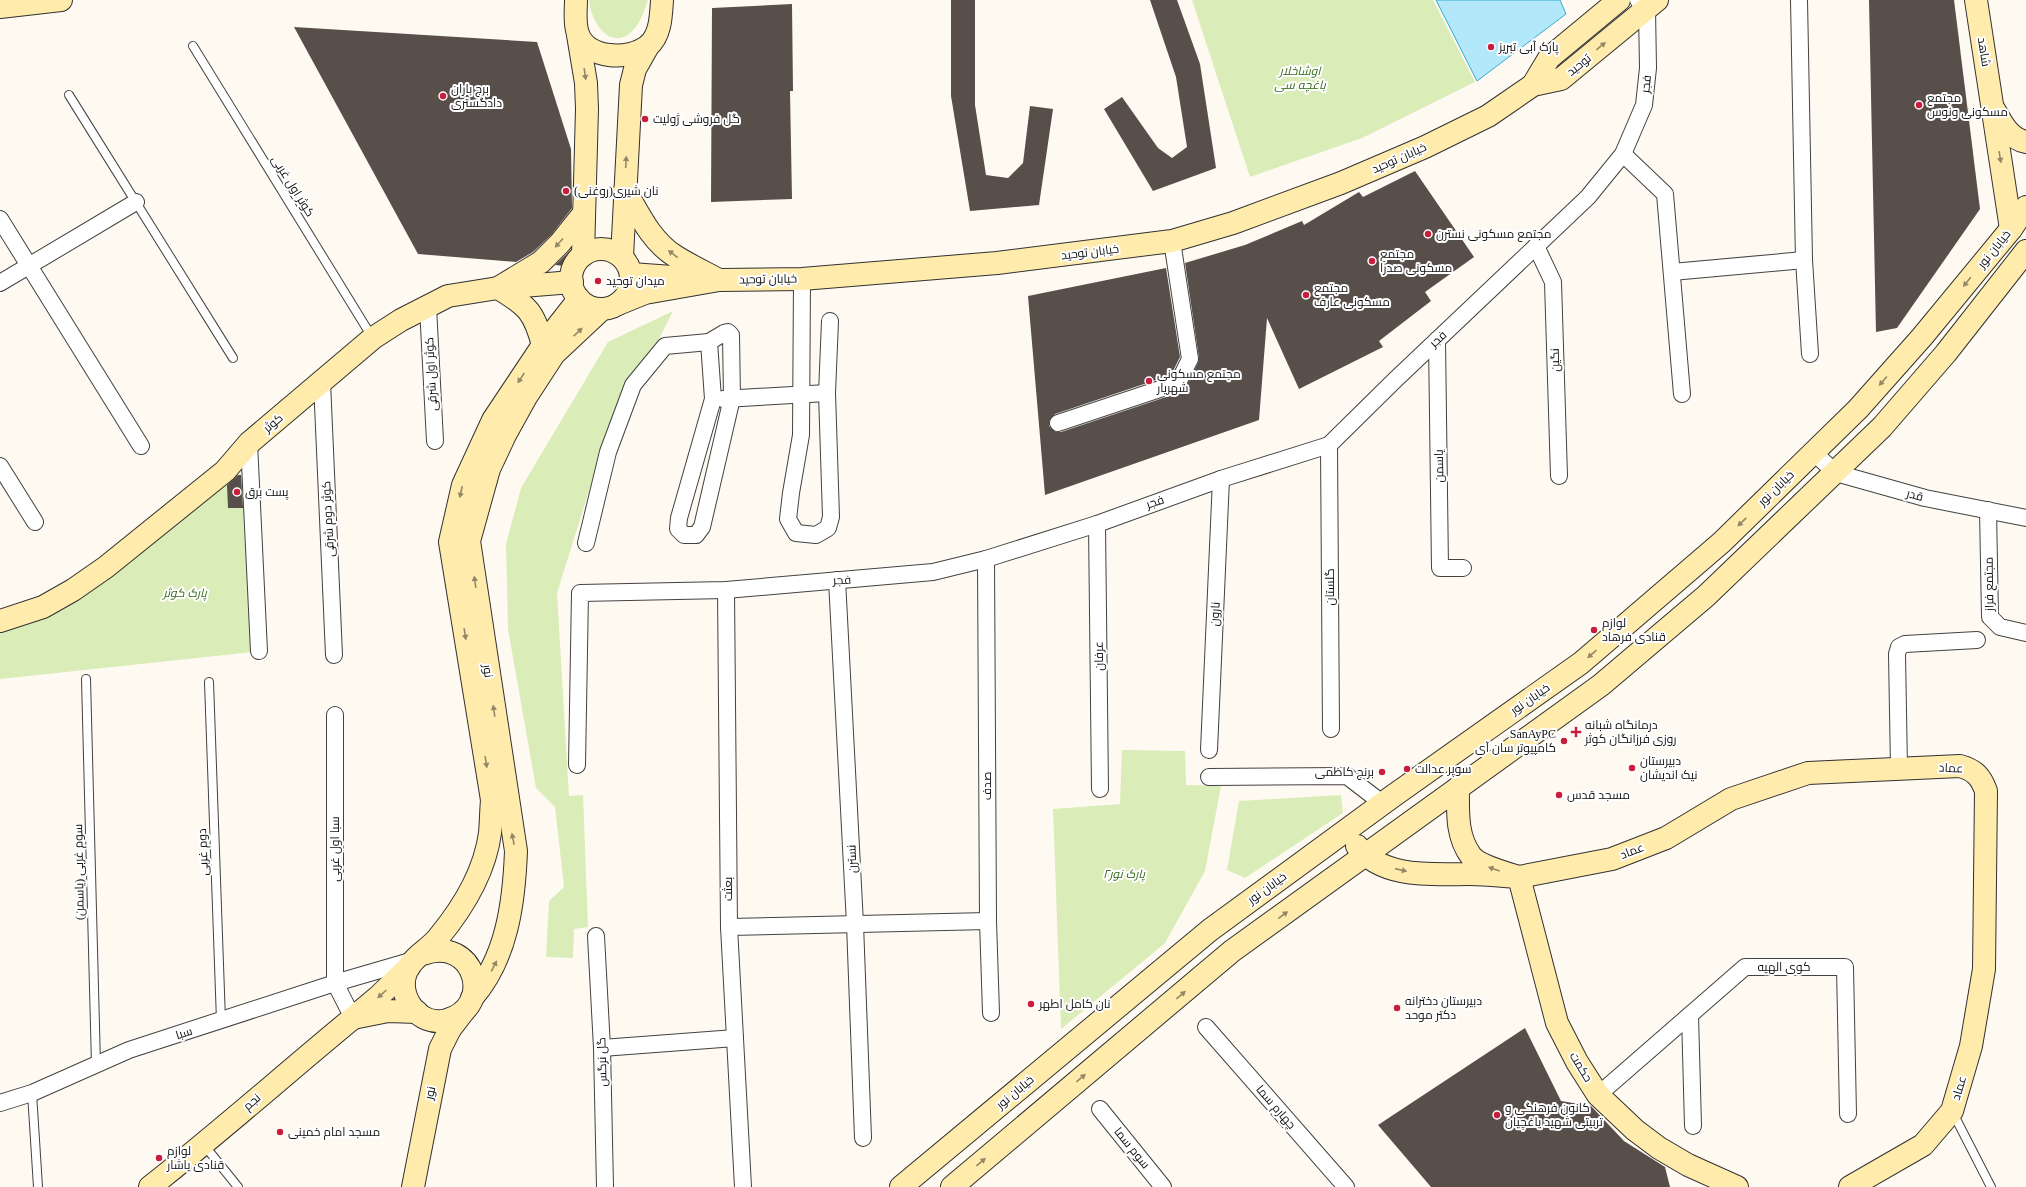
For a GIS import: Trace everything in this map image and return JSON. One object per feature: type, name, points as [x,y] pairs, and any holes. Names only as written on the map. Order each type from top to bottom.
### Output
[{"type":"main road","points":[[0,7],[61,0]]},
{"type":"main road","points":[[576,0],[575,19],[586,90],[583,255]]},
{"type":"main road","points":[[549,350],[626,296],[631,285],[626,265],[625,190],[631,85],[635,69],[655,36],[661,21],[662,0]]},
{"type":"main road","name":"توحید","points":[[1533,85],[1549,58],[1619,0]]},
{"type":"main road","name":"شاهد","points":[[1976,0],[2011,228]]},
{"type":"main road","name":"توحید","points":[[1533,85],[1561,79],[1647,3]]},
{"type":"main road","points":[[578,35],[588,46],[602,54],[616,57],[631,54],[648,46]]},
{"type":"main road","name":"خیابان توحید","points":[[610,307],[645,293],[719,280],[802,279],[1022,260],[1172,241],[1234,223],[1341,183],[1488,116],[1533,85]]},
{"type":"main road","points":[[1992,104],[2005,129],[2026,142]]},
{"type":"main road","points":[[625,190],[648,230],[658,242],[674,256],[719,280]]},
{"type":"main road","name":"خیابان نور","points":[[901,1187],[1210,930],[1382,803],[1581,663],[1722,542],[1858,409],[1922,337],[2011,228],[2026,207]]},
{"type":"main road","points":[[549,350],[531,312],[521,302],[498,288],[541,262],[560,243],[584,213]]},
{"type":"main road","points":[[549,350],[575,291],[574,267],[583,255],[598,249],[611,251],[626,265],[719,280]]},
{"type":"main road","points":[[952,1187],[1232,951],[1601,685],[1706,596],[1836,473],[1882,427],[1946,353],[2026,251]]},
{"type":"main road","name":"کوثر","points":[[0,620],[43,607],[73,590],[106,567],[225,471],[249,443],[373,338],[400,320],[448,296],[498,288],[575,291]]},
{"type":"main road","points":[[575,291],[590,307],[610,307]]},
{"type":"main road","name":"نور","points":[[353,1018],[378,997],[437,939],[464,902],[475,880],[485,853],[490,835],[492,800],[450,542],[463,485],[490,427],[549,350]]},
{"type":"main road","name":"نور","points":[[413,1187],[440,1049],[450,1029],[489,976],[497,960],[504,939],[513,891],[516,851],[469,542],[489,470],[508,429],[549,350]]},
{"type":"main road","name":"عماد","points":[[1519,877],[1612,859],[1666,838],[1731,799],[1808,773],[1960,766],[1971,769],[1983,782],[1986,791],[1984,969],[1971,1046],[1952,1111],[1923,1145],[1850,1187]]},
{"type":"main road","points":[[1458,788],[1459,830],[1472,857],[1490,868],[1519,877]]},
{"type":"main road","points":[[1346,830],[1365,855],[1395,869],[1422,875],[1471,874],[1519,877]]},
{"type":"main road","name":"حکمت","points":[[1519,877],[1557,1023],[1577,1062],[1598,1094],[1635,1130],[1659,1148],[1688,1166],[1737,1187]]},
{"type":"main road","points":[[353,1018],[388,1011],[418,1014],[432,1020],[445,1020],[457,1016],[470,1003],[475,988],[474,977],[470,967],[463,959],[454,953],[443,950],[432,950],[415,960],[404,983],[405,995],[410,1007],[418,1014]]},
{"type":"main road","name":"نور","points":[[398,1187],[429,1048],[425,1026],[418,1014]]},
{"type":"main road","name":"نجم","points":[[150,1187],[204,1145],[270,1086],[353,1018]]},
{"type":"street","points":[[1799,0],[1804,260],[1810,354]]},
{"type":"street","name":"فجر","points":[[577,765],[580,593],[726,590],[837,580],[860,580],[933,572],[986,559],[1097,524],[1221,479],[1329,445],[1588,197],[1623,154],[1644,105],[1648,68],[1647,3]]},
{"type":"street","points":[[1623,154],[1665,194],[1682,394]]},
{"type":"street","points":[[0,283],[136,202]]},
{"type":"street","points":[[0,219],[141,446]]},
{"type":"street","points":[[1058,423],[1178,383],[1190,359],[1172,241]]},
{"type":"street","name":"نگین","points":[[1536,246],[1553,282],[1560,476]]},
{"type":"street","points":[[1672,272],[1804,260]]},
{"type":"street","points":[[802,279],[801,434],[788,519],[796,533],[816,535],[828,528],[831,517],[827,393],[830,321]]},
{"type":"street","name":"کوثر اول شرقی","points":[[428,306],[435,441]]},
{"type":"street","points":[[586,543],[608,452],[633,385],[666,346],[709,342],[724,332],[728,332],[731,335],[732,398],[702,527],[696,535],[684,535],[678,529],[679,518],[713,399],[709,342]]},
{"type":"street","name":"یاسمن","points":[[1437,340],[1440,568],[1463,568]]},
{"type":"street","name":"کوثر دوم شرقی","points":[[322,382],[334,655]]},
{"type":"street","points":[[713,399],[827,393]]},
{"type":"street","points":[[249,443],[259,651]]},
{"type":"street","name":"گلستان","points":[[1329,445],[1331,729]]},
{"type":"street","name":"قدر","points":[[1813,452],[1836,473],[1925,498],[2026,518]]},
{"type":"street","points":[[0,466],[34,522]]},
{"type":"street","name":"نارون","points":[[1209,750],[1221,479]]},
{"type":"street","name":"مجتمع فراز","points":[[1988,510],[1990,617],[2000,627],[2026,633]]},
{"type":"street","name":"عرفان","points":[[1097,524],[1100,789]]},
{"type":"street","name":"صدف","points":[[986,559],[988,921],[991,1013]]},
{"type":"street","name":"نسترن","points":[[837,580],[855,924],[863,1138]]},
{"type":"street","name":"بعثت","points":[[726,590],[729,927],[743,1187]]},
{"type":"street","points":[[1899,769],[1897,654],[1899,647],[1905,644],[1977,640]]},
{"type":"street","name":"سبا اول غربی","points":[[335,715],[335,983]]},
{"type":"street","points":[[1209,776],[1347,776],[1382,803]]},
{"type":"street","points":[[729,927],[988,921]]},
{"type":"street","name":"گل نرگس","points":[[596,936],[602,1048],[605,1187]]},
{"type":"street","name":"سبا","points":[[0,1102],[32,1093],[129,1050],[335,983],[415,960]]},
{"type":"street","name":"کوی الهیه","points":[[1598,1094],[1745,966],[1845,967],[1848,1114]]},
{"type":"street","points":[[335,983],[353,1018]]},
{"type":"street","points":[[1690,1015],[1693,1126]]},
{"type":"street","name":"چهارم سما","points":[[1206,1027],[1346,1187]]},
{"type":"street","points":[[602,1048],[735,1038]]},
{"type":"street","name":"سوم سما","points":[[1100,1109],[1164,1187]]},
{"type":"lane","name":"کوثر اول غربی","points":[[193,46],[373,338]]},
{"type":"lane","points":[[69,95],[233,358]]},
{"type":"lane","name":"سوم غربی (یاسمن)","points":[[86,679],[96,1064]]},
{"type":"lane","name":"دوم غربی","points":[[209,682],[221,1021]]},
{"type":"lane","points":[[32,1093],[38,1187]]},
{"type":"lane","points":[[1952,1111],[1991,1187]]},
{"type":"lane","points":[[204,1145],[238,1187]]},
{"type":"green space","points":[[589,0],[648,0],[641,18],[635,28],[627,35],[618,38],[611,37],[604,33],[598,26]]},
{"type":"green space","name":"اوشاخلار باغچه سی","points":[[1192,0],[1433,0],[1475,82],[1362,138],[1250,177]]},
{"type":"green space","points":[[673,311],[657,343],[614,411],[557,593],[569,796],[583,795],[588,927],[574,929],[573,958],[546,957],[549,901],[564,887],[555,807],[536,788],[508,629],[506,544],[521,488],[608,342]]},
{"type":"green space","name":"پارک کوثر","points":[[245,474],[253,652],[0,679],[0,625],[224,476]]},
{"type":"green space","name":"پارک نور۲","points":[[1122,750],[1185,751],[1186,785],[1221,786],[1205,871],[1165,943],[1061,1029],[1053,809],[1120,804]]},
{"type":"green space","points":[[1341,795],[1343,813],[1245,878],[1227,870],[1239,801]]},
{"type":"water","name":"پارک آبی تبریز","points":[[1436,0],[1560,0],[1566,14],[1477,81]]},
{"type":"building","points":[[951,0],[975,0],[975,105],[986,175],[1008,178],[1023,163],[1030,106],[1053,109],[1039,205],[970,211],[951,96]]},
{"type":"building","points":[[1150,0],[1177,0],[1200,64],[1216,168],[1153,191],[1104,109],[1122,97],[1158,148],[1172,158],[1187,147],[1176,77]]},
{"type":"building","name":"مجتمع مسکونی ونوس","points":[[1869,0],[1954,0],[1980,209],[1897,328],[1876,332]]},
{"type":"building","points":[[792,4],[793,91],[790,91],[792,199],[711,202],[712,8]]},
{"type":"building","name":"برج باران دادگستری","points":[[294,27],[537,42],[571,149],[572,208],[551,235],[533,252],[516,262],[418,254]]},
{"type":"building","points":[[1415,171],[1474,257],[1425,292],[1431,301],[1379,341],[1383,347],[1299,389],[1267,318],[1259,420],[1045,495],[1028,296],[1166,268],[1180,357],[1171,375],[1055,414],[1049,421],[1049,426],[1056,432],[1061,432],[1181,392],[1186,387],[1199,358],[1185,263],[1245,245],[1302,221],[1304,225],[1359,192],[1363,197]]},
{"type":"building","points":[[571,250],[574,267],[555,265],[569,252]]},
{"type":"building","name":"پست برق","points":[[238,475],[241,475],[243,508],[228,508],[227,485]]},
{"type":"building","name":"کانون فرهنگی و تربیتی شهید یاغچیان","points":[[1525,1028],[1561,1101],[1591,1106],[1624,1141],[1665,1167],[1670,1187],[1431,1187],[1378,1125]]},
{"type":"place","name":"پارک آبی تبریز","points":[[1491,47]]},
{"type":"place","name":"برج باران دادگستری","points":[[443,96]]},
{"type":"place","name":"مجتمع مسکونی ونوس","points":[[1919,105]]},
{"type":"place","name":"گل فروشی ژولیت","points":[[645,119]]},
{"type":"place","name":"نان شیری(روغنی)","points":[[566,191]]},
{"type":"place","name":"مجتمع مسکونی نسترن","points":[[1428,234]]},
{"type":"place","name":"مجتمع مسکونی صدرا","points":[[1372,261]]},
{"type":"place","name":"میدان توحید","points":[[598,281]]},
{"type":"place","name":"مجتمع مسکونی عارف","points":[[1306,295]]},
{"type":"place","name":"مجتمع مسکونی شهریار","points":[[1149,381]]},
{"type":"place","name":"پست برق","points":[[237,492]]},
{"type":"place","name":"لوازم قنادی فرهاد","points":[[1594,630]]},
{"type":"place","name":"درمانگاه شبانه روزی فرزانگان کوثر","points":[[1576,732]]},
{"type":"place","name":"SanAyPC کامپیوتر سان آی","points":[[1564,741]]},
{"type":"place","name":"دبیرستان نیک اندیشان","points":[[1632,768]]},
{"type":"place","name":"سوپر عدالت","points":[[1407,769]]},
{"type":"place","name":"برنج کاظمی","points":[[1382,772]]},
{"type":"place","name":"مسجد قدس","points":[[1559,795]]},
{"type":"place","name":"نان کامل اطهر","points":[[1031,1004]]},
{"type":"place","name":"دبیرستان دخترانه دکتر موحد","points":[[1397,1008]]},
{"type":"place","name":"کانون فرهنگی و تربیتی شهید یاغچیان","points":[[1497,1115]]},
{"type":"place","name":"مسجد امام خمینی","points":[[280,1132]]},
{"type":"place","name":"لوازم قنادی یاشار","points":[[159,1158]]}]
